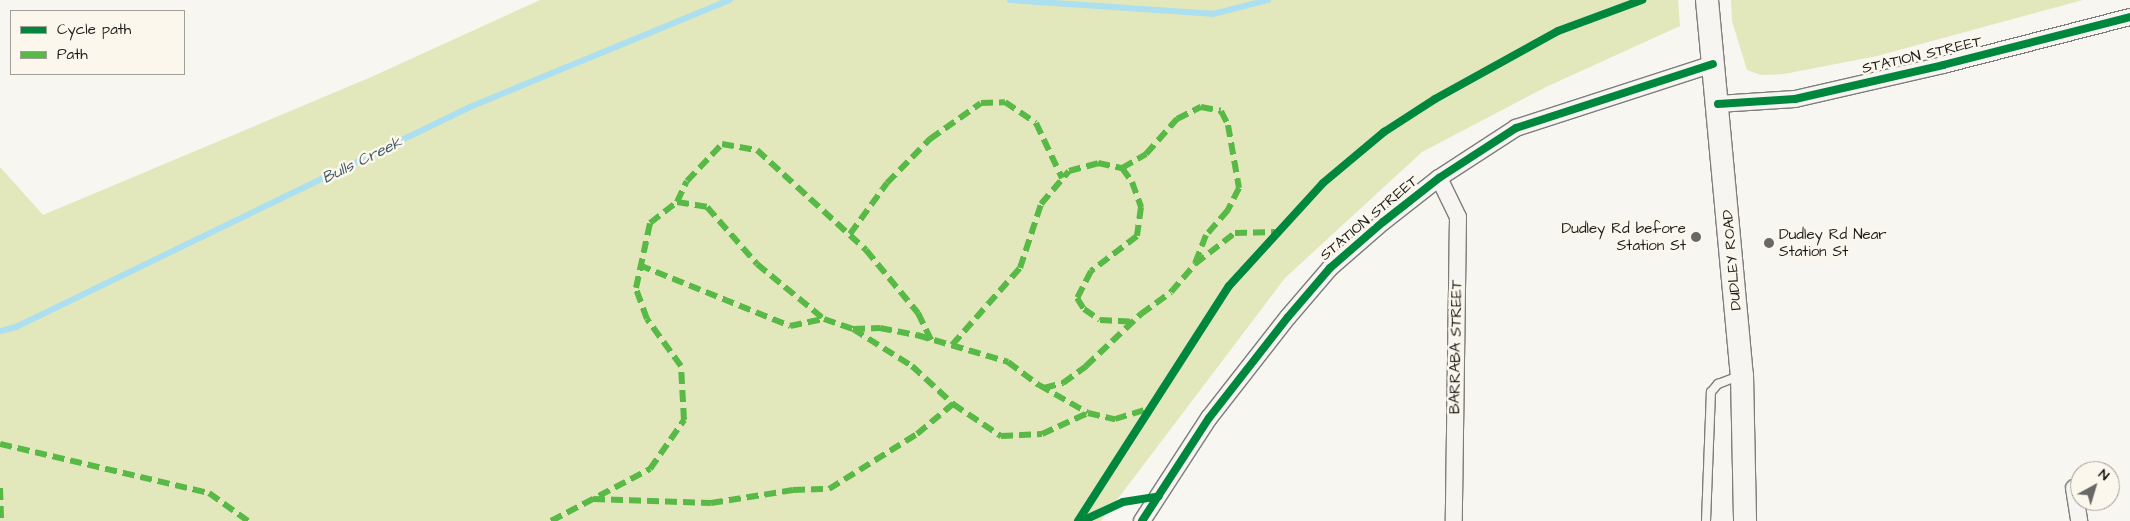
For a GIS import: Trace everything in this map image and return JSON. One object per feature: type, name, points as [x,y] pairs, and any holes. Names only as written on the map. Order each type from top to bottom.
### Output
[{"type":"main road","name":"DUDLEY ROAD","points":[[1708,7],[1742,375],[1745,521]]},
{"type":"street","name":"STATION STREET","points":[[1718,104],[1795,99],[1943,65],[2130,16]]},
{"type":"street","name":"STATION STREET","points":[[1142,521],[1209,418],[1330,268],[1439,178],[1516,128],[1713,64]]},
{"type":"street","name":"BARRABA STREET","points":[[1439,178],[1458,217],[1454,521]]},
{"type":"lane","points":[[1706,521],[1711,392],[1718,384],[1742,375]]},
{"type":"green space","points":[[540,0],[1678,0],[1680,26],[1546,87],[1422,152],[1285,278],[1101,521],[0,521],[0,167],[43,215],[369,78]]},
{"type":"green space","points":[[1731,0],[2083,0],[1877,56],[1784,74],[1761,75],[1747,70],[1732,21]]},
{"type":"waterway","name":"Bulls Creek","points":[[0,331],[16,327],[470,107],[730,0]]},
{"type":"waterway","name":"Bulls Creek","points":[[1010,0],[1213,14],[1268,0]]},
{"type":"marked path","points":[[850,234],[887,183],[930,139],[981,103],[1005,102],[1036,123],[1062,178]]},
{"type":"marked path","points":[[952,345],[1020,268],[1041,204],[1069,171],[1098,163],[1122,168],[1146,154],[1177,119],[1201,107],[1221,111],[1228,125],[1239,188],[1228,210],[1206,235],[1195,264]]},
{"type":"marked path","points":[[677,202],[687,181],[722,144],[757,150],[866,250],[918,313],[931,340]]},
{"type":"marked path","points":[[1122,168],[1132,182],[1141,207],[1137,236],[1091,271],[1077,298],[1084,309],[1100,320],[1134,322]]},
{"type":"marked path","points":[[551,521],[650,469],[684,420],[681,366],[647,319],[636,288],[650,223],[677,202],[707,207],[757,264],[824,319],[853,329],[880,328],[917,335],[1008,362],[1039,385],[1088,413],[1115,419],[1147,409]]},
{"type":"marked path","points":[[1044,388],[1063,383],[1086,366],[1141,314],[1171,292],[1195,264],[1235,233],[1275,232]]},
{"type":"marked path","points":[[639,265],[790,326],[824,319]]},
{"type":"marked path","points":[[853,329],[912,366],[953,404],[1001,436],[1042,434],[1088,413]]},
{"type":"marked path","points":[[593,499],[711,503],[793,490],[829,489],[917,434],[953,404]]},
{"type":"marked path","points":[[0,444],[209,493],[248,521]]},
{"type":"marked path","points":[[0,488],[1,521]]},
{"type":"cycle path","points":[[1078,521],[1229,286],[1323,183],[1384,132],[1435,99],[1558,31],[1642,0]]},
{"type":"cycle path","points":[[1718,104],[1795,99],[1943,65],[2130,17]]},
{"type":"cycle path","points":[[1142,521],[1209,418],[1288,317],[1330,268],[1383,222],[1439,178],[1516,128],[1713,64]]},
{"type":"cycle path","points":[[1082,521],[1123,502],[1159,496]]},
{"type":"place","name":"Dudley Rd before Station St","points":[[1696,237]]},
{"type":"place","name":"Dudley Rd Near Station St","points":[[1769,243]]}]
